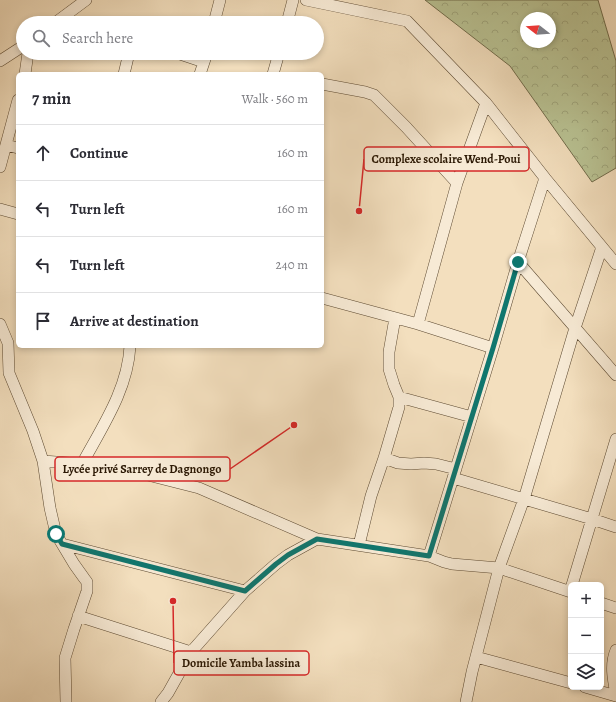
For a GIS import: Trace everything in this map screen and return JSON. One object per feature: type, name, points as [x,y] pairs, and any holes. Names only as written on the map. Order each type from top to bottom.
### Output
[{"type":"street","points":[[64,16],[86,0]]},
{"type":"street","points":[[216,16],[220,0]]},
{"type":"street","points":[[289,16],[293,0]]},
{"type":"street","points":[[306,0],[407,21],[486,103],[545,178],[616,264]]},
{"type":"street","points":[[0,61],[16,51]]},
{"type":"street","points":[[25,72],[27,60]]},
{"type":"street","points":[[124,72],[127,60]]},
{"type":"street","points":[[201,72],[204,60]]},
{"type":"street","points":[[274,72],[277,60]]},
{"type":"street","points":[[324,84],[374,95],[406,126],[457,183]]},
{"type":"street","points":[[418,324],[457,183],[486,103]]},
{"type":"street","points":[[0,167],[16,108]]},
{"type":"street","points":[[6,145],[16,148]]},
{"type":"street","points":[[429,556],[545,178]]},
{"type":"street","points":[[0,209],[16,213]]},
{"type":"street","points":[[466,702],[499,568],[524,499],[575,328],[602,247]]},
{"type":"street","points":[[518,262],[616,376]]},
{"type":"street","points":[[324,299],[418,324],[493,348]]},
{"type":"street","points":[[359,545],[399,407],[399,397],[389,369],[388,352],[395,318]]},
{"type":"street","points":[[0,324],[8,343],[9,373],[33,431],[43,462],[56,534],[87,582],[87,591],[65,658],[66,702]]},
{"type":"street","points":[[82,464],[114,405],[125,379],[130,348]]},
{"type":"street","points":[[399,397],[472,417]]},
{"type":"street","points":[[573,582],[616,439]]},
{"type":"street","points":[[384,458],[398,463],[436,464],[454,474],[524,499],[592,518],[616,527]]},
{"type":"street","points":[[43,462],[120,468],[199,488],[317,539],[429,556],[452,564],[499,568],[568,588]]},
{"type":"street","points":[[161,702],[168,693],[191,652],[245,591],[288,555],[317,539]]},
{"type":"street","points":[[62,544],[245,591]]},
{"type":"street","points":[[604,604],[616,608]]},
{"type":"street","points":[[78,616],[191,652]]},
{"type":"street","points":[[615,702],[616,696],[612,669],[616,650]]},
{"type":"street","points":[[476,657],[568,682]]},
{"type":"street","points":[[595,690],[616,696]]},
{"type":"green space","points":[[425,0],[598,0],[616,61],[616,168],[592,182],[510,66]]},
{"type":"place","name":"Complexe scolaire Wend-Poui","points":[[359,211]]},
{"type":"place","name":"Lycée privé Sarrey de Dagnongo","points":[[294,425]]},
{"type":"place","name":"Domicile Yamba lassina","points":[[173,601]]},
{"type":"route","points":[[56,534],[62,544],[245,591],[288,555],[317,539],[429,556],[518,262]]}]
